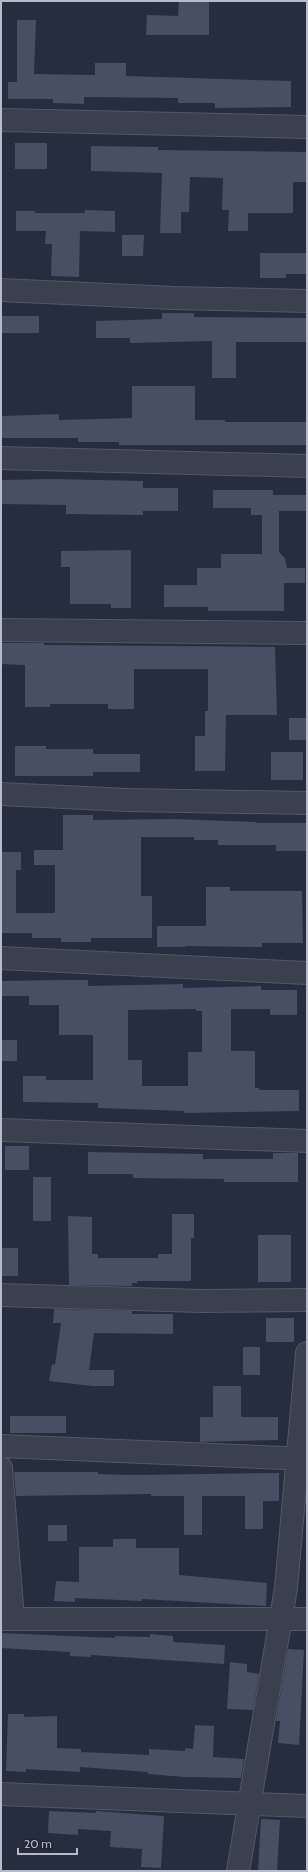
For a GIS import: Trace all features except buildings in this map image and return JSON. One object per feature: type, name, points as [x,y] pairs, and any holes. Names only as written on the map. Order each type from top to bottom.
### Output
[{"type":"street","points":[[1,120],[307,127]]},
{"type":"street","points":[[1,290],[172,298],[307,301]]},
{"type":"street","points":[[1,458],[307,466]]},
{"type":"street","points":[[1,630],[307,633]]},
{"type":"street","points":[[1,794],[127,800],[307,803]]},
{"type":"street","points":[[1,958],[307,973]]},
{"type":"street","points":[[1,1130],[307,1142]]},
{"type":"street","points":[[1,1295],[201,1301],[307,1300]]},
{"type":"street","points":[[238,1871],[281,1618],[302,1459],[307,1353]]},
{"type":"street","points":[[1,1446],[302,1459]]},
{"type":"street","points":[[1,1468],[7,1619],[307,1619]]},
{"type":"street","points":[[1,1794],[307,1806]]}]
